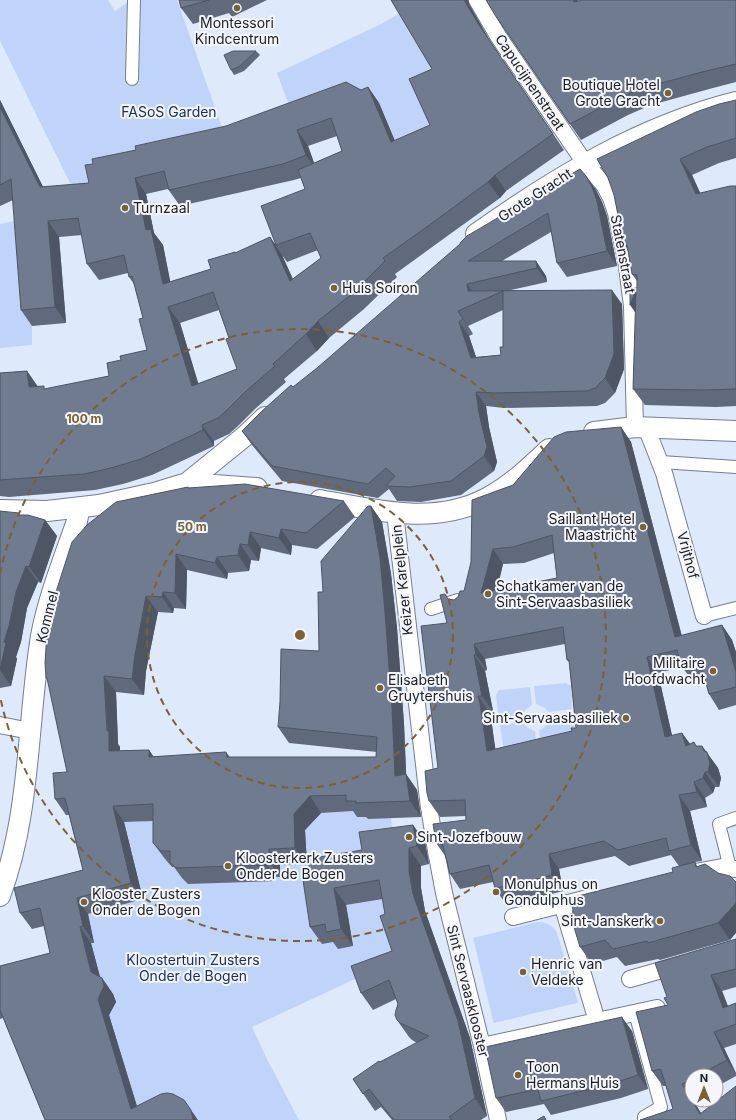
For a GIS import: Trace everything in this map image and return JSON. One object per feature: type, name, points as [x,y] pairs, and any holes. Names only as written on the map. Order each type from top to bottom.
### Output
[{"type":"street","points":[[132,80],[134,0]]},
{"type":"street","name":"Capucijnenstraat","points":[[477,0],[498,36],[585,163]]},
{"type":"street","name":"Grote Gracht","points":[[462,245],[516,205],[585,163],[679,119],[736,102]]},
{"type":"street","name":"Statenstraat","points":[[585,163],[604,185],[611,198],[616,213],[626,259],[632,306],[640,427]]},
{"type":"street","points":[[187,483],[217,460],[276,407]]},
{"type":"street","points":[[640,427],[736,430]]},
{"type":"street","name":"Keizer Karelplein","points":[[412,672],[395,513],[425,514],[471,505],[487,498],[506,486],[568,437],[640,427]]},
{"type":"street","name":"Vrijthof","points":[[640,427],[661,462],[704,616],[736,608]]},
{"type":"street","points":[[661,462],[736,467]]},
{"type":"street","points":[[0,510],[47,511],[99,505],[136,497],[187,483],[250,487],[275,491]]},
{"type":"street","points":[[303,497],[395,513]]},
{"type":"street","name":"Kommel","points":[[0,896],[14,851],[23,794],[39,648],[44,621],[77,521],[80,507]]},
{"type":"street","points":[[431,609],[465,597],[463,608]]},
{"type":"street","name":"Sint Servaasklooster","points":[[412,672],[430,810],[444,893],[482,1046],[498,1120]]},
{"type":"street","points":[[0,725],[30,731]]},
{"type":"street","points":[[674,877],[722,867],[733,868],[719,824],[736,818]]},
{"type":"street","points":[[513,917],[607,893]]},
{"type":"street","points":[[562,904],[597,1022]]},
{"type":"street","points":[[630,979],[690,962]]},
{"type":"street","points":[[482,1046],[658,1008]]},
{"type":"street","points":[[635,1013],[661,1107],[644,1118],[644,1120]]},
{"type":"green space","name":"FASoS Garden","points":[[0,0],[108,0],[115,11],[131,0],[177,0],[228,144],[73,189],[0,41]]},
{"type":"green space","points":[[400,13],[444,85],[441,141],[402,158],[379,103],[295,122],[277,73],[381,24]]},
{"type":"green space","points":[[24,219],[32,326],[32,345],[0,348],[0,224]]},
{"type":"green space","points":[[567,684],[571,686],[572,709],[548,712],[545,708],[536,704],[534,686]]},
{"type":"green space","points":[[530,687],[532,705],[525,710],[523,718],[499,721],[496,695],[499,690]]},
{"type":"green space","points":[[573,713],[575,735],[541,748],[539,730],[546,725],[549,717]]},
{"type":"green space","points":[[523,722],[528,728],[535,731],[537,749],[504,752],[500,725]]},
{"type":"green space","name":"Kloostertuin Zusters Onder de Bogen","points":[[357,811],[367,817],[391,818],[393,835],[346,905],[391,898],[400,958],[252,1027],[299,1120],[199,1120],[195,1116],[137,1108],[108,1010],[91,943],[94,942],[84,915],[143,899],[124,822],[164,820],[165,860],[183,867],[275,881],[275,877],[280,877],[280,865],[307,864],[305,824],[311,824],[315,819],[315,813]]},
{"type":"green space","points":[[537,922],[549,924],[557,933],[578,1002],[494,1023],[473,938]]},
{"type":"building","points":[[179,0],[209,0],[181,8]]},
{"type":"building","points":[[391,0],[464,0],[479,25],[553,134],[383,258],[385,261],[353,293],[318,321],[273,364],[275,366],[218,418],[202,425],[203,430],[141,459],[111,468],[84,474],[0,480],[0,373],[27,371],[29,387],[44,386],[44,389],[109,376],[107,363],[121,360],[120,356],[147,350],[139,319],[143,318],[132,276],[129,277],[124,255],[87,264],[78,218],[48,221],[55,307],[21,310],[11,179],[0,185],[0,107],[40,187],[89,183],[85,165],[93,164],[92,159],[136,150],[135,146],[226,126],[346,82],[361,90],[368,87],[391,142],[430,125],[409,79],[432,69]],"holes":[[[331,118],[342,151],[298,170],[305,189],[261,206],[276,245],[310,233],[321,258],[290,281],[270,237],[235,253],[208,260],[211,269],[163,284],[151,229],[146,230],[135,178],[164,171],[169,190],[283,164],[306,155],[297,130]],[[213,292],[229,338],[226,339],[237,369],[192,386],[168,307]]]},
{"type":"building","points":[[486,0],[573,0],[574,2],[582,0],[736,0],[736,64],[639,89],[570,124]]},
{"type":"building","points":[[233,51],[256,51],[240,66],[231,70],[224,55]]},
{"type":"building","points":[[736,100],[736,138],[707,147],[680,159],[696,194],[736,186],[736,389],[633,389],[636,289],[630,305],[630,288],[637,288],[637,275],[632,274],[627,245],[624,245],[614,195],[608,178],[597,159],[696,112]]},
{"type":"building","points":[[580,169],[592,187],[597,201],[607,251],[557,263],[548,213],[468,261],[536,261],[537,268],[467,284],[468,291],[612,290],[614,354],[605,378],[595,388],[587,391],[476,392],[487,447],[484,456],[451,481],[410,487],[386,486],[395,476],[386,468],[368,484],[272,466],[242,431],[291,385],[293,387],[317,368],[460,244],[467,236]],"holes":[[[503,291],[503,347],[500,347],[501,355],[471,358],[459,322],[463,319],[458,311]]]},
{"type":"building","points":[[621,427],[675,637],[722,625],[736,672],[736,687],[709,694],[700,661],[681,665],[677,650],[647,657],[665,737],[682,733],[686,746],[694,742],[696,746],[702,746],[704,751],[707,752],[710,763],[708,772],[705,772],[703,778],[694,782],[697,792],[679,795],[691,845],[669,851],[666,838],[618,850],[604,841],[549,854],[552,875],[533,880],[533,882],[495,888],[489,865],[450,874],[442,842],[436,843],[433,824],[466,820],[465,800],[429,801],[425,771],[438,768],[421,626],[447,623],[440,595],[445,594],[448,599],[454,600],[458,597],[460,591],[464,591],[471,562],[472,500],[513,485],[554,437],[566,432]],"holes":[[[552,535],[557,578],[481,593],[493,549],[513,547]],[[563,627],[567,660],[569,660],[576,728],[571,728],[572,731],[487,751],[478,696],[482,696],[474,655],[476,655],[474,644]]]},
{"type":"building","points":[[245,484],[344,501],[306,533],[281,529],[279,538],[250,532],[248,545],[240,544],[238,555],[217,557],[215,563],[176,554],[175,593],[163,592],[162,597],[146,596],[132,679],[104,676],[107,731],[109,731],[109,751],[149,750],[149,757],[226,752],[227,757],[376,757],[377,737],[278,727],[281,649],[319,651],[318,592],[323,592],[321,561],[368,506],[371,506],[380,558],[385,612],[395,776],[406,774],[410,801],[356,803],[356,801],[346,801],[346,795],[310,796],[294,814],[295,848],[269,849],[269,861],[264,861],[264,865],[176,868],[170,862],[170,851],[161,851],[153,843],[153,804],[113,806],[131,883],[77,898],[83,926],[80,927],[91,972],[102,978],[104,986],[98,999],[131,1109],[161,1094],[173,1094],[184,1100],[191,1110],[193,1120],[45,1120],[0,1010],[0,966],[50,953],[40,908],[20,913],[14,888],[83,870],[65,798],[55,799],[53,773],[67,772],[46,678],[45,663],[48,617],[72,542],[87,525],[116,502],[188,487]]},
{"type":"building","points":[[0,511],[19,513],[18,515],[28,515],[45,520],[29,567],[26,566],[16,592],[4,642],[6,643],[0,670]]},
{"type":"building","points":[[413,825],[417,846],[409,848],[409,871],[413,894],[458,1021],[475,1098],[449,1117],[452,1120],[394,1120],[369,1089],[363,1094],[353,1079],[379,1061],[380,1062],[429,1036],[400,1023],[397,1020],[395,1015],[398,1004],[389,980],[361,993],[351,966],[392,951],[380,916],[385,914],[379,880],[334,888],[341,929],[326,932],[325,924],[310,927],[303,880],[311,878],[308,859],[362,850],[359,832]]},
{"type":"building","name":"Sint-Janskerk","points":[[695,862],[696,867],[705,864],[718,873],[730,876],[736,882],[736,903],[718,923],[648,943],[647,941],[613,949],[605,940],[580,947],[570,914],[573,913],[573,910],[570,898],[673,872],[672,868]]},
{"type":"building","points":[[736,939],[736,969],[711,975],[723,1008],[736,1003],[736,1024],[714,1032],[727,1060],[712,1068],[684,1068],[684,1083],[682,1084],[684,1087],[684,1108],[696,1108],[700,1114],[708,1108],[724,1108],[724,1095],[736,1086],[736,1120],[640,1120],[673,1109],[661,1070],[652,1071],[636,1012],[668,1005],[664,998],[667,997],[655,963]]},
{"type":"building","points":[[622,1017],[638,1075],[611,1084],[541,1101],[538,1089],[496,1098],[485,1047]]},
{"type":"building","points":[[544,1116],[546,1120],[537,1120]]},
{"type":"place","name":"Montessori Kindcentrum","points":[[237,8]]},
{"type":"place","name":"Boutique Hotel Grote Gracht","points":[[668,93]]},
{"type":"place","name":"Turnzaal","points":[[125,208]]},
{"type":"place","name":"Huis Soiron","points":[[334,288]]},
{"type":"place","name":"Saillant Hotel Maastricht","points":[[643,527]]},
{"type":"place","name":"Schatkamer van de Sint-Servaasbasiliek","points":[[488,594]]},
{"type":"place","name":"Militaire Hoofdwacht","points":[[713,671]]},
{"type":"place","name":"Elisabeth Gruytershuis","points":[[380,688]]},
{"type":"place","name":"Sint-Servaasbasiliek","points":[[626,718]]},
{"type":"place","name":"Sint-Jozefbouw","points":[[409,837]]},
{"type":"place","name":"Kloosterkerk Zusters Onder de Bogen","points":[[228,866]]},
{"type":"place","name":"Monulphus on Gondulphus","points":[[496,892]]},
{"type":"place","name":"Klooster Zusters Onder de Bogen","points":[[84,902]]},
{"type":"place","name":"Sint-Janskerk","points":[[660,921]]},
{"type":"place","name":"Henric van Veldeke","points":[[523,972]]},
{"type":"place","name":"Toon Hermans Huis","points":[[518,1075]]}]
